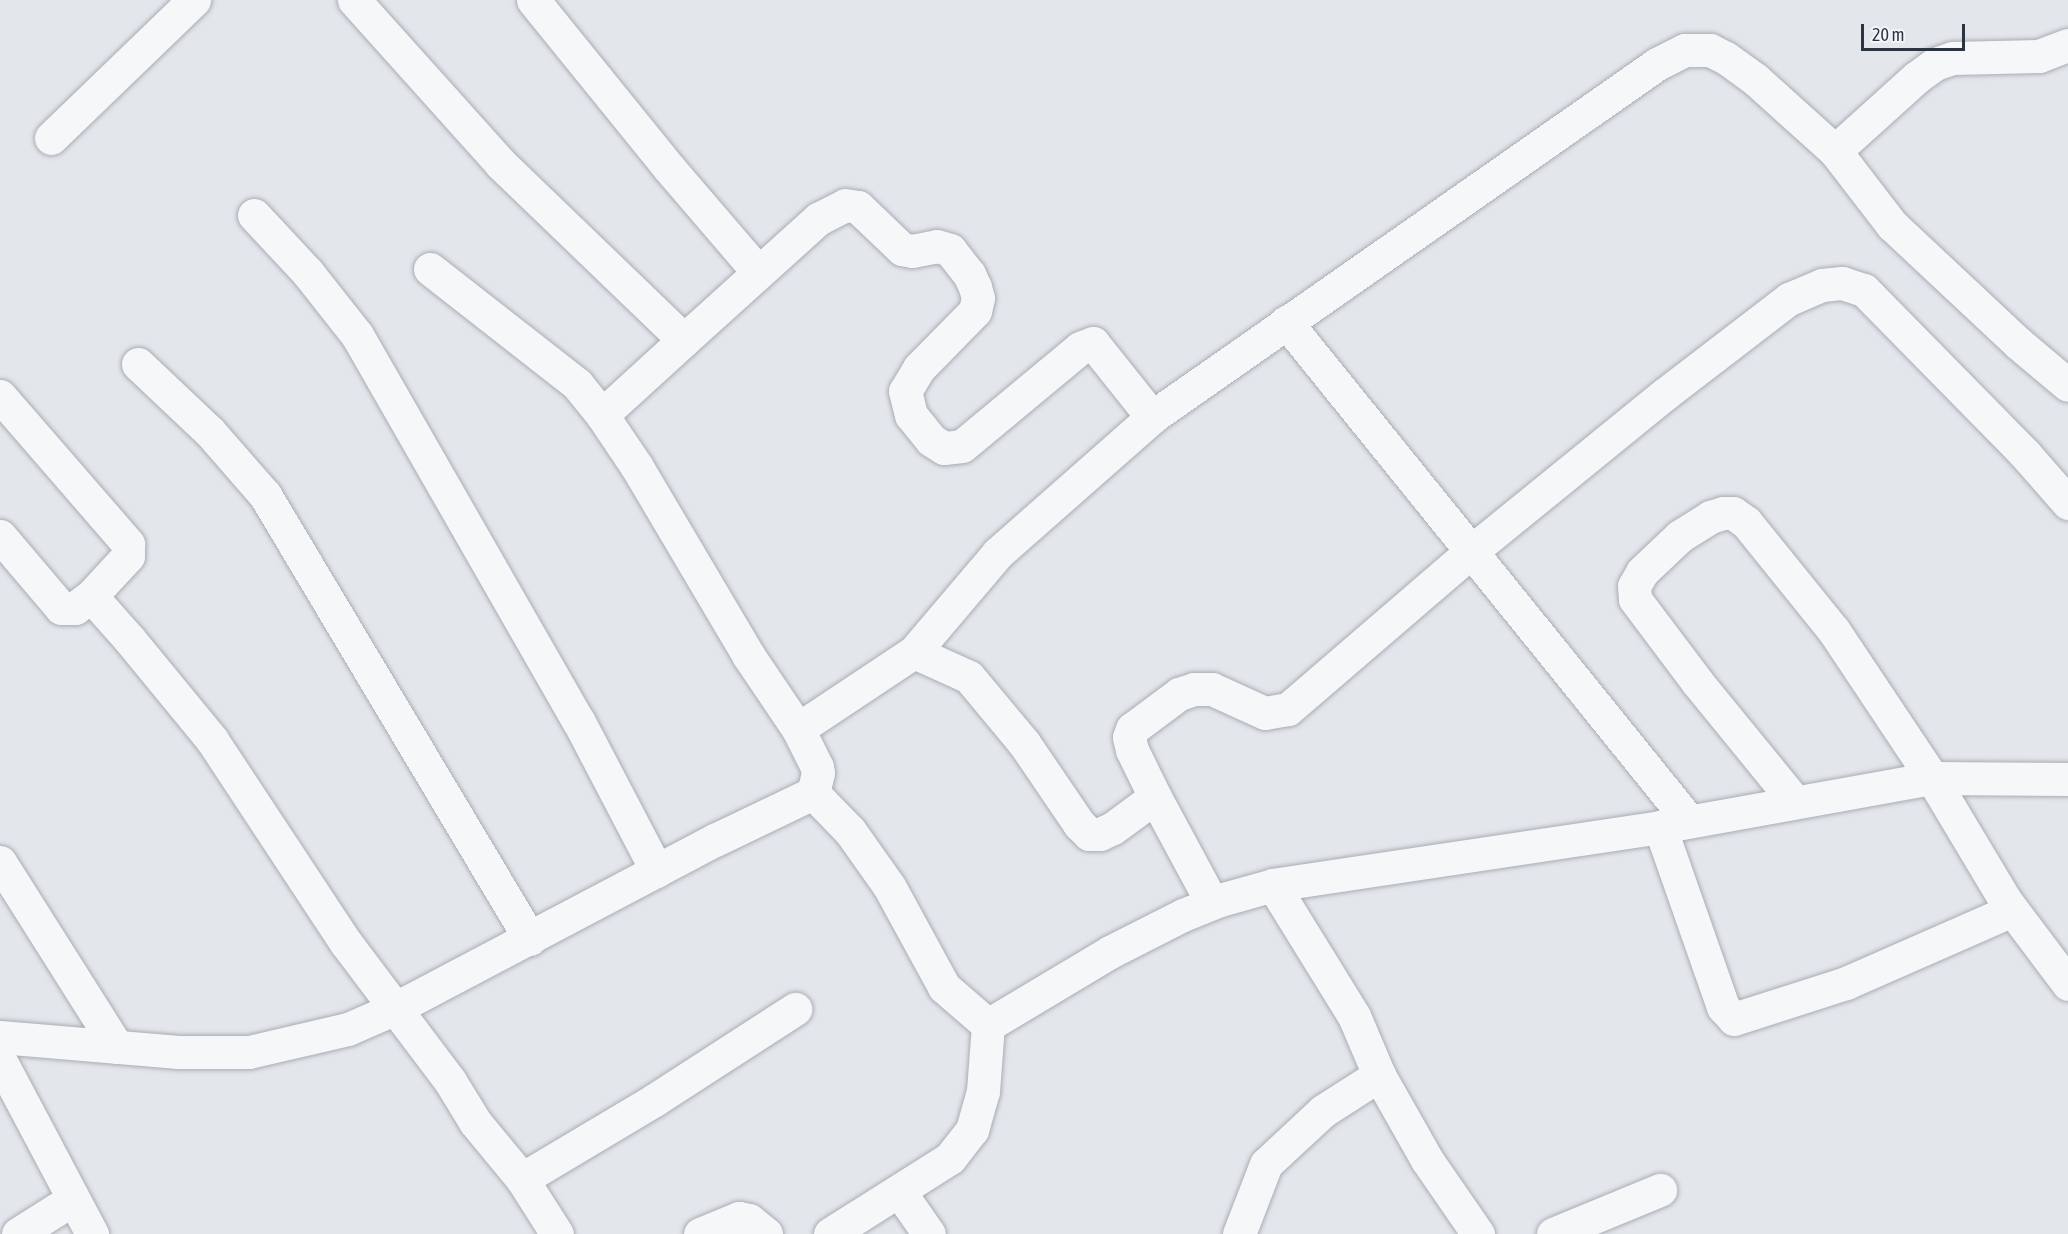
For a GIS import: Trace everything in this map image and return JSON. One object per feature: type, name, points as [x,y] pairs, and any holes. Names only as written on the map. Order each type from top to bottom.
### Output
[{"type":"street","points":[[51,138],[194,0]]},
{"type":"street","points":[[354,0],[500,163],[684,340]]},
{"type":"street","points":[[533,0],[669,168],[758,272]]},
{"type":"street","points":[[1835,151],[1917,77],[1935,64],[1952,58],[2039,56],[2068,45]]},
{"type":"street","points":[[798,729],[914,652],[998,553],[1152,417],[1658,64],[1685,50],[1710,50],[1726,58],[1755,79],[1835,151],[1892,225],[2018,343],[2068,385]]},
{"type":"street","points":[[602,415],[818,219],[845,205],[858,207],[902,249],[912,251],[937,246],[950,250],[969,274],[975,286],[978,298],[975,311],[919,368],[905,391],[911,416],[931,440],[944,448],[954,449],[974,438],[1080,348],[1093,343],[1152,417]]},
{"type":"street","points":[[254,215],[308,273],[357,335],[579,722],[657,871]]},
{"type":"street","points":[[0,1037],[117,1047],[249,1053],[348,1029],[396,1008],[657,871],[813,793],[818,773],[817,767],[798,729],[748,655],[637,467],[602,415],[578,384],[430,269]]},
{"type":"street","points":[[1212,903],[1132,750],[1129,737],[1132,729],[1179,694],[1194,688],[1212,689],[1265,713],[1288,709],[1473,550],[1665,394],[1789,299],[1822,285],[1842,283],[1864,290],[2026,455],[2068,503]]},
{"type":"street","points":[[1286,322],[1473,550],[1675,824],[1723,1007],[1734,1019],[1846,983],[2012,910]]},
{"type":"street","points":[[138,364],[210,432],[265,495],[530,939]]},
{"type":"street","points":[[0,396],[128,544],[128,556],[91,596],[75,608],[61,608],[0,536]]},
{"type":"street","points":[[1795,802],[1654,627],[1635,599],[1634,586],[1642,572],[1680,536],[1710,517],[1723,513],[1733,513],[1746,522],[1834,631],[1932,778],[2012,910],[2068,984]]},
{"type":"street","points":[[91,596],[212,740],[346,943],[450,1081],[475,1122],[522,1179],[557,1234]]},
{"type":"street","points":[[914,652],[969,677],[1024,743],[1078,824],[1089,834],[1100,834],[1113,828],[1155,797]]},
{"type":"street","points":[[988,1025],[1110,952],[1182,915],[1212,903],[1273,885],[1675,824],[1932,778],[2068,779]]},
{"type":"street","points":[[813,793],[850,831],[889,886],[944,987],[988,1025]]},
{"type":"street","points":[[0,862],[117,1047]]},
{"type":"street","points":[[1273,885],[1354,1016],[1379,1075],[1427,1160],[1478,1234]]},
{"type":"street","points":[[522,1179],[656,1099],[795,1009]]},
{"type":"street","points":[[830,1234],[950,1158],[972,1130],[983,1091],[988,1025]]},
{"type":"street","points":[[0,1060],[92,1234]]},
{"type":"street","points":[[1239,1234],[1266,1164],[1323,1111],[1379,1075]]},
{"type":"street","points":[[1553,1234],[1660,1190]]},
{"type":"street","points":[[899,1191],[929,1234]]},
{"type":"street","points":[[18,1234],[73,1199]]},
{"type":"street","points":[[700,1234],[739,1218],[749,1220],[766,1234]]}]
